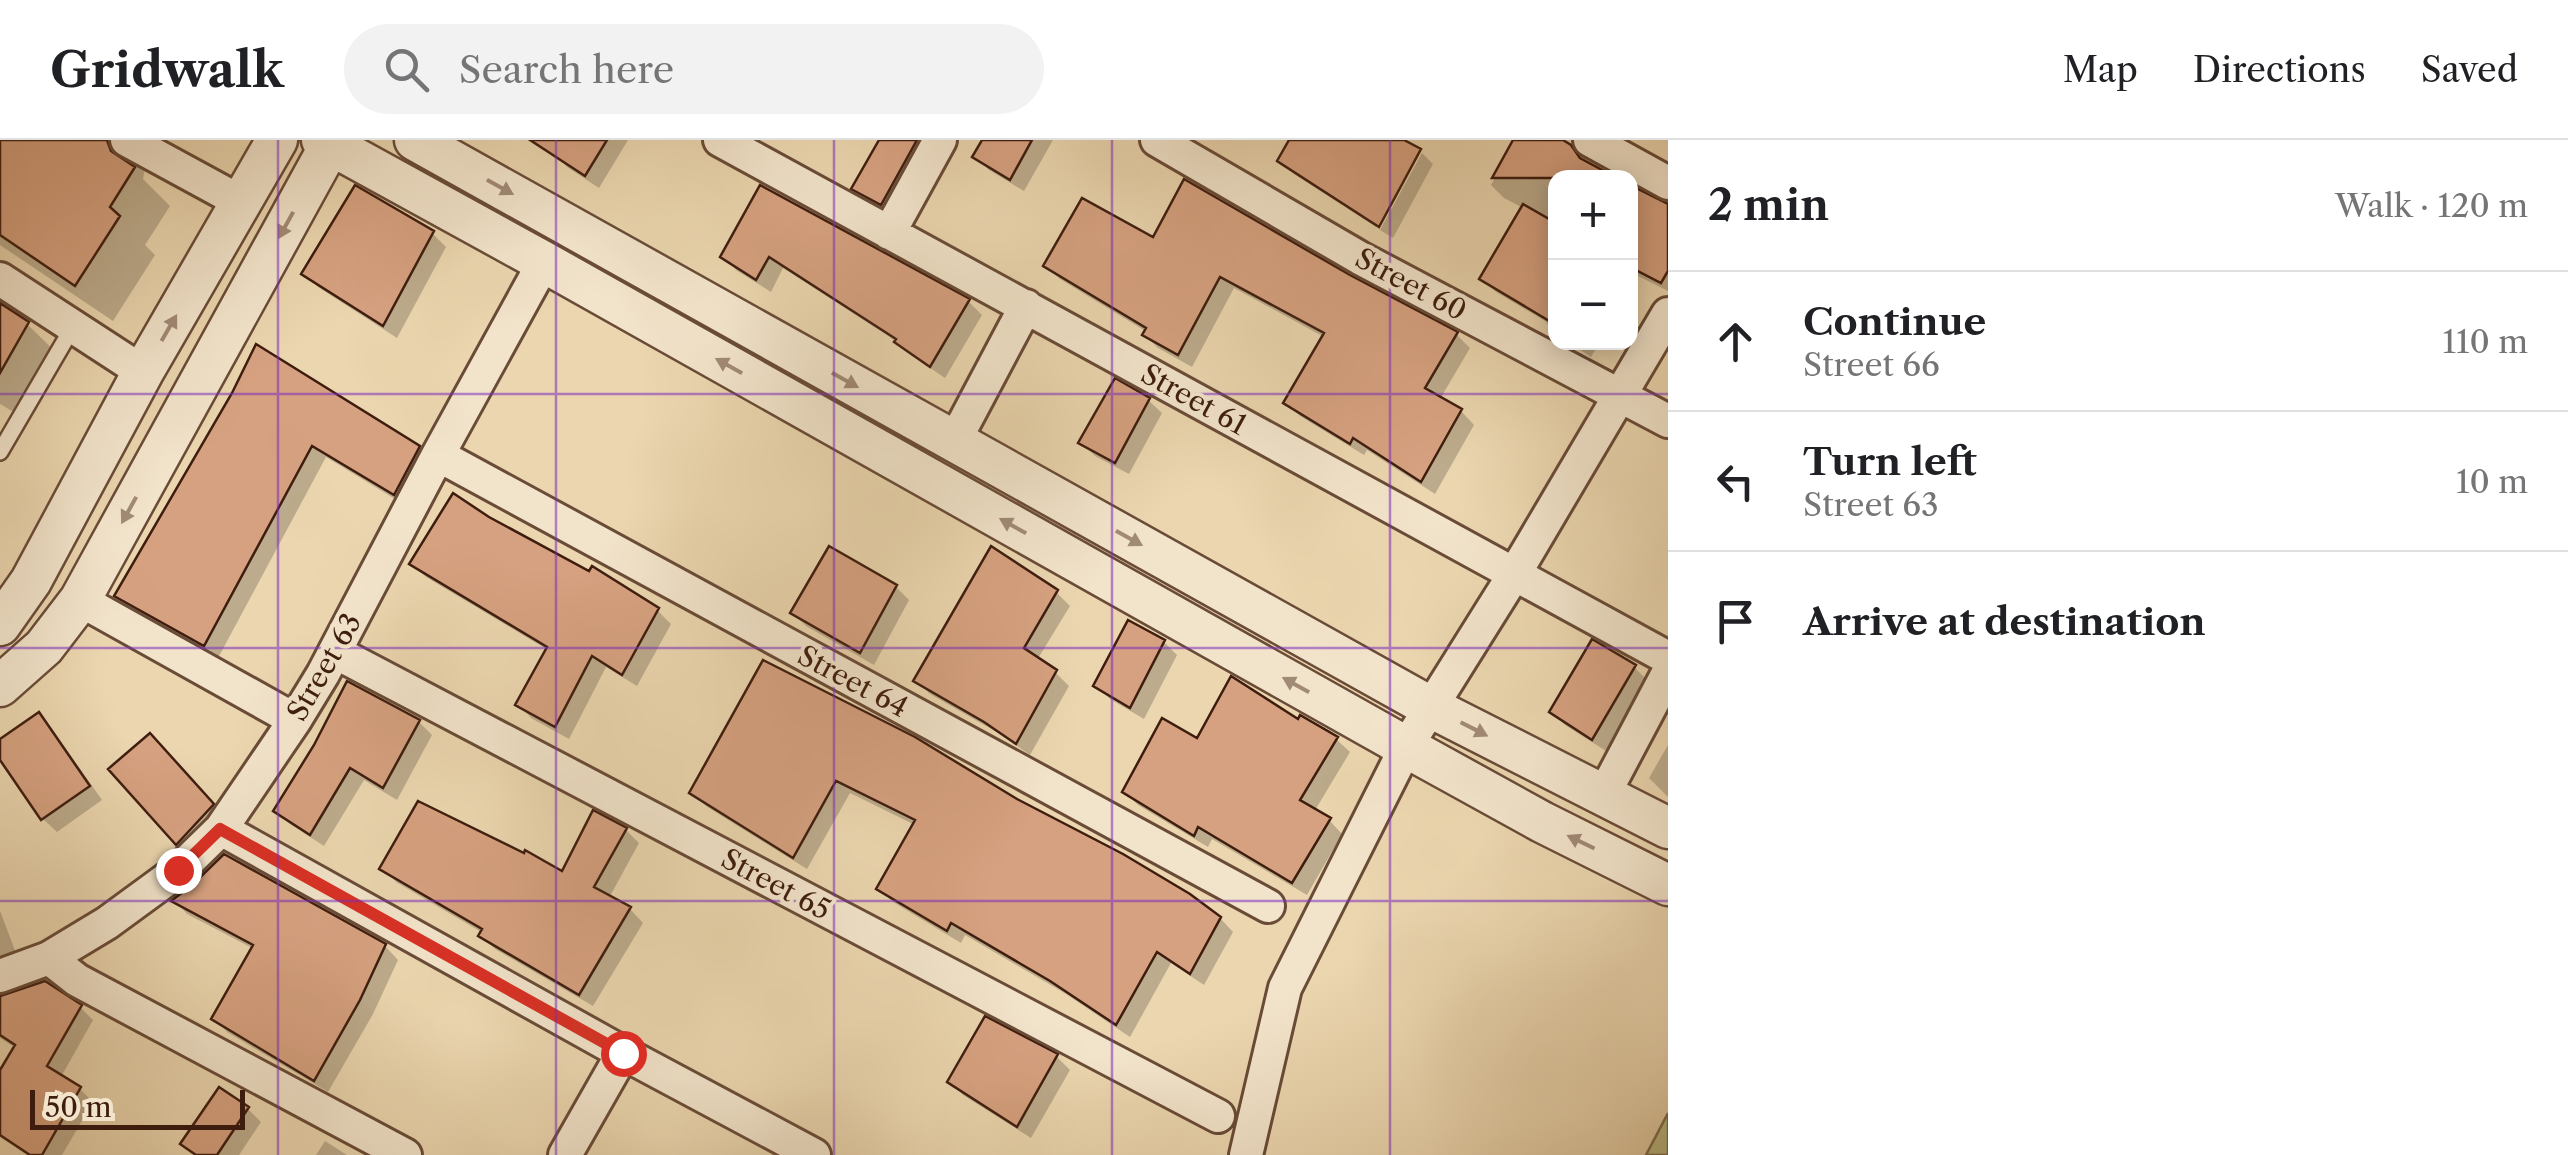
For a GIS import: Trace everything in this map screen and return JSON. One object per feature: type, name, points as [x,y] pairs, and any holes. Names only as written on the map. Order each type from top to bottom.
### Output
[{"type":"street","points":[[127,140],[241,202]]},
{"type":"street","points":[[0,625],[31,581],[143,372],[277,140]]},
{"type":"street","points":[[415,140],[1432,708],[1668,828]]},
{"type":"street","name":"Street 61","points":[[720,140],[1668,658]]},
{"type":"street","points":[[888,232],[940,140]]},
{"type":"street","name":"Street 60","points":[[1157,140],[1360,258],[1668,422]]},
{"type":"street","points":[[1590,140],[1668,184]]},
{"type":"street","points":[[0,686],[44,647],[80,600],[329,142],[1406,747],[1668,885]]},
{"type":"street","name":"Street 63","points":[[0,976],[49,958],[108,923],[178,870],[220,829],[296,720],[335,652],[544,262]]},
{"type":"street","points":[[0,279],[143,372]]},
{"type":"street","points":[[955,440],[1026,306]]},
{"type":"street","points":[[1246,1155],[1285,988],[1406,747],[1515,573],[1668,314]]},
{"type":"street","name":"Street 64","points":[[438,456],[1268,906]]},
{"type":"street","points":[[80,600],[296,720]]},
{"type":"street","name":"Street 65","points":[[335,652],[1218,1116]]},
{"type":"street","points":[[1604,794],[1668,673]]},
{"type":"street","points":[[220,829],[807,1153]]},
{"type":"street","points":[[49,958],[76,980],[406,1155]]},
{"type":"street","points":[[565,1155],[623,1053]]},
{"type":"lane","points":[[0,452],[74,325]]},
{"type":"green space","points":[[1668,1113],[1668,1155],[1646,1155]]},
{"type":"building","points":[[0,140],[107,140],[111,151],[135,167],[110,207],[120,216],[75,286],[0,235]]},
{"type":"building","points":[[530,140],[607,140],[585,176]]},
{"type":"building","points":[[879,140],[917,140],[881,205],[851,189]]},
{"type":"building","points":[[982,140],[1032,140],[1010,180],[972,157]]},
{"type":"building","points":[[1289,140],[1404,140],[1421,149],[1379,227],[1277,161]]},
{"type":"building","points":[[1513,140],[1563,140],[1580,158],[1602,170],[1548,170],[1548,178],[1492,178]]},
{"type":"building","points":[[1184,179],[1458,332],[1425,388],[1462,409],[1421,482],[1353,438],[1350,444],[1283,403],[1324,333],[1220,277],[1178,355],[1142,335],[1146,328],[1043,266],[1082,198],[1153,237]]},
{"type":"building","points":[[355,185],[434,231],[383,326],[301,274]]},
{"type":"building","points":[[760,185],[970,299],[930,367],[894,342],[896,339],[769,257],[756,280],[720,257]]},
{"type":"building","points":[[1638,189],[1668,204],[1668,271],[1661,283],[1638,271]]},
{"type":"building","points":[[1523,204],[1548,218],[1548,320],[1479,279]]},
{"type":"building","points":[[0,303],[29,322],[0,373]]},
{"type":"building","points":[[256,344],[420,446],[394,495],[312,446],[204,646],[114,596],[232,393]]},
{"type":"building","points":[[1115,378],[1150,398],[1115,463],[1078,443]]},
{"type":"building","points":[[453,493],[589,571],[592,566],[659,608],[622,675],[592,656],[555,727],[515,705],[547,647],[409,564]]},
{"type":"building","points":[[829,546],[897,585],[860,653],[790,613]]},
{"type":"building","points":[[991,546],[1058,590],[1024,648],[1057,670],[1016,744],[913,681]]},
{"type":"building","points":[[1128,620],[1165,640],[1130,708],[1093,686]]},
{"type":"building","points":[[1592,639],[1636,665],[1592,740],[1549,712]]},
{"type":"building","points":[[763,660],[915,737],[1017,799],[1190,894],[1221,917],[1190,974],[1157,952],[1116,1025],[951,923],[947,931],[876,889],[915,820],[836,781],[793,858],[689,793]]},
{"type":"building","points":[[1231,676],[1298,719],[1300,715],[1338,737],[1300,800],[1331,818],[1292,883],[1198,827],[1194,836],[1122,792],[1162,718],[1197,738]]},
{"type":"building","points":[[347,681],[420,720],[383,788],[350,768],[310,835],[273,811]]},
{"type":"building","points":[[39,712],[90,786],[41,820],[0,760],[0,739]]},
{"type":"building","points":[[150,733],[214,804],[176,845],[108,769]]},
{"type":"building","points":[[418,801],[562,871],[593,810],[627,828],[594,887],[631,907],[579,995],[478,936],[482,929],[379,869]]},
{"type":"building","points":[[224,854],[386,944],[360,1000],[314,1081],[211,1019],[253,945],[171,901]]},
{"type":"building","points":[[45,981],[82,1005],[47,1066],[81,1087],[42,1155],[30,1155],[0,1135],[0,1070],[15,1045],[0,1035],[0,996]]},
{"type":"building","points":[[985,1016],[1058,1054],[1017,1127],[947,1082]]},
{"type":"building","points":[[219,1087],[249,1107],[217,1155],[196,1155],[180,1144]]},
{"type":"route","points":[[178,870],[220,829],[623,1053]]}]
